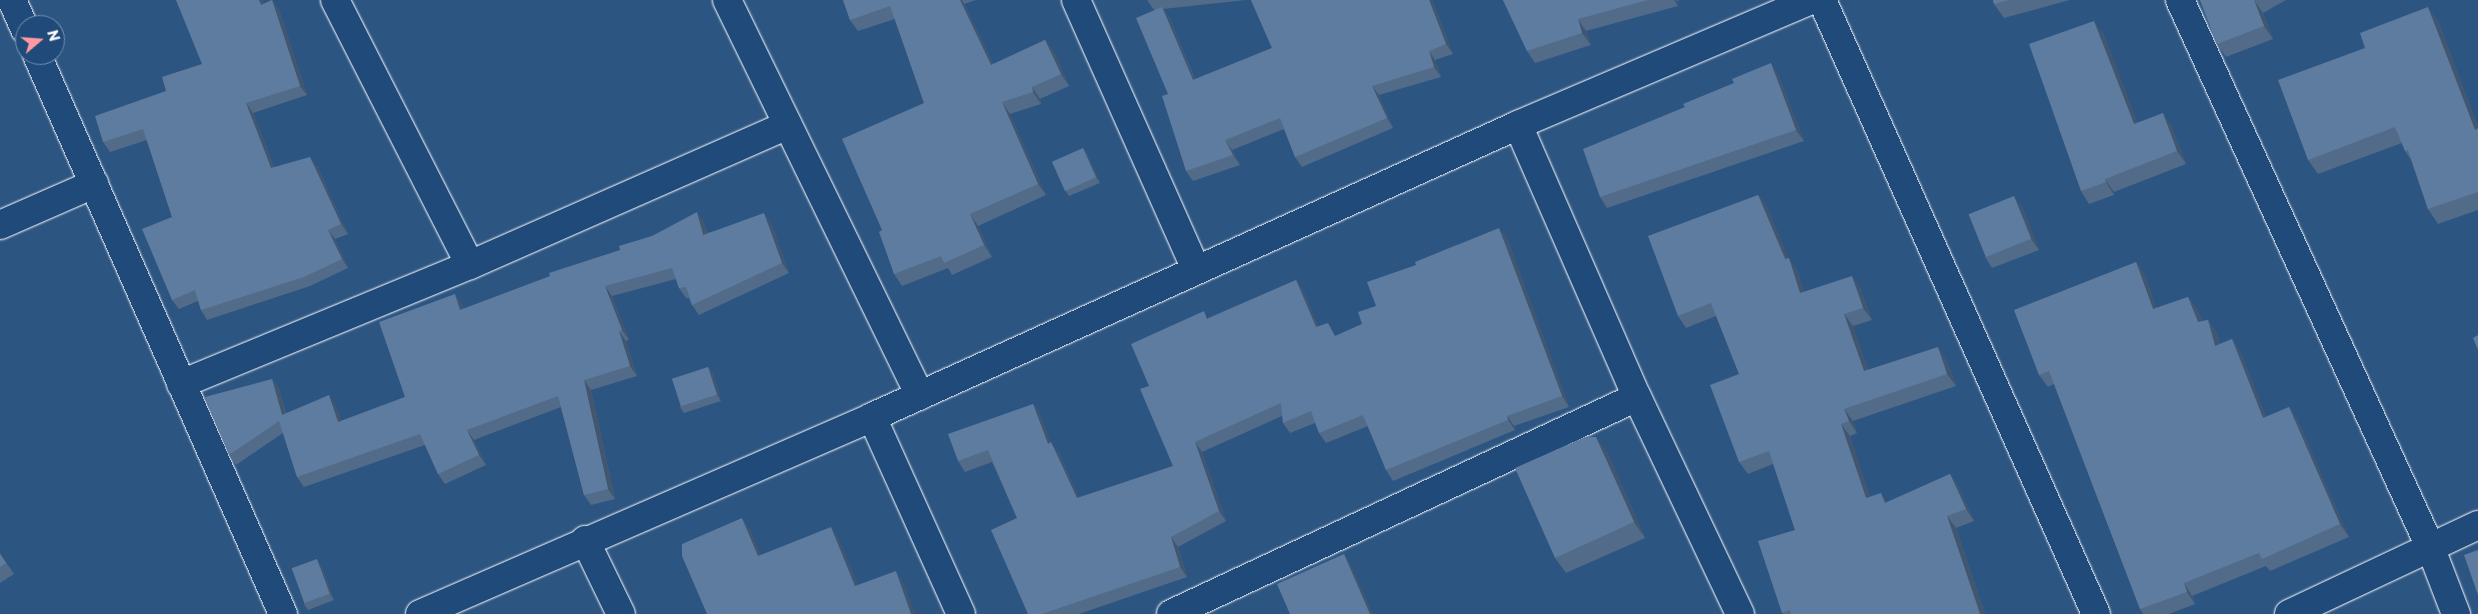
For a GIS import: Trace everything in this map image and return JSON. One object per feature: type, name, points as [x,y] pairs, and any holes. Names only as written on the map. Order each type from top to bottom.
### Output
[{"type":"street","points":[[12,0],[19,15]]},
{"type":"street","points":[[335,0],[470,264]]},
{"type":"street","points":[[728,0],[920,395]]},
{"type":"street","points":[[1076,0],[1196,270]]},
{"type":"street","points":[[420,614],[585,540],[872,417],[1518,125],[1811,0]]},
{"type":"street","points":[[1822,0],[2096,614]]},
{"type":"street","points":[[2180,0],[2430,549],[2456,614]]},
{"type":"street","points":[[41,65],[283,614]]},
{"type":"street","points":[[181,384],[470,264],[788,125]]},
{"type":"street","points":[[1518,125],[1637,397],[1740,614]]},
{"type":"street","points":[[0,226],[94,184]]},
{"type":"street","points":[[1171,614],[1637,397]]},
{"type":"street","points":[[872,417],[961,614]]},
{"type":"street","points":[[2290,614],[2478,525]]},
{"type":"street","points":[[585,540],[621,614]]},
{"type":"building","points":[[176,0],[259,0],[261,5],[272,0],[300,86],[246,103],[271,168],[310,157],[341,224],[328,230],[342,259],[304,277],[201,310],[195,290],[172,300],[142,229],[172,217],[143,129],[103,142],[95,116],[166,91],[162,77],[202,64]]},
{"type":"building","points":[[843,0],[960,0],[991,65],[1045,40],[1061,74],[1032,87],[1033,92],[1002,102],[1038,184],[970,214],[984,245],[944,263],[941,256],[894,274],[879,232],[882,230],[842,139],[924,103],[890,6],[850,20]]},
{"type":"building","points":[[1251,0],[1429,0],[1446,44],[1429,51],[1434,67],[1372,86],[1387,118],[1295,157],[1280,118],[1225,140],[1233,155],[1186,171],[1162,96],[1168,94],[1136,18],[1162,7],[1193,80],[1272,48]]},
{"type":"building","points":[[1503,0],[1648,0],[1578,19],[1582,33],[1527,51]]},
{"type":"building","points":[[1993,0],[2009,0],[1994,4]]},
{"type":"building","points":[[2200,0],[2254,0],[2264,26],[2217,44]]},
{"type":"building","points":[[2428,7],[2475,130],[2478,128],[2478,192],[2428,209],[2408,150],[2405,151],[2395,127],[2308,160],[2278,80],[2365,48],[2360,33]]},
{"type":"building","points":[[2094,21],[2134,124],[2163,113],[2177,151],[2105,179],[2106,182],[2081,191],[2029,44]]},
{"type":"building","points":[[1771,63],[1796,130],[1600,197],[1583,149],[1685,107],[1683,104],[1734,83],[1732,79]]},
{"type":"building","points":[[1083,148],[1096,177],[1065,191],[1052,162]]},
{"type":"building","points":[[1758,195],[1785,259],[1789,258],[1800,293],[1852,276],[1863,308],[1844,314],[1864,371],[1938,347],[1947,374],[1844,409],[1849,421],[1841,424],[1866,498],[1881,493],[1885,503],[1950,474],[1966,509],[1947,516],[1980,614],[1791,614],[1790,610],[1782,613],[1758,541],[1795,530],[1769,451],[1739,462],[1710,385],[1739,374],[1711,303],[1678,316],[1648,236]]},
{"type":"building","points":[[2014,196],[2031,239],[1986,257],[1969,214]]},
{"type":"building","points":[[697,212],[703,235],[764,213],[782,263],[692,305],[686,287],[679,288],[672,268],[605,286],[622,330],[619,331],[630,366],[584,380],[608,489],[584,495],[558,396],[467,430],[479,455],[438,474],[420,434],[297,477],[279,421],[229,455],[205,397],[272,379],[282,415],[329,395],[338,422],[405,397],[379,322],[455,294],[460,310],[550,276],[549,273],[620,250],[619,246],[652,236]]},
{"type":"building","points":[[1499,228],[1562,396],[1507,416],[1508,420],[1386,470],[1363,415],[1319,433],[1311,411],[1283,423],[1281,403],[1195,442],[1219,511],[1171,537],[1180,567],[1042,614],[1028,614],[991,530],[1017,518],[988,450],[958,461],[948,434],[1033,404],[1048,444],[1051,442],[1077,498],[1173,466],[1140,389],[1149,386],[1131,344],[1204,311],[1207,319],[1296,280],[1316,327],[1328,323],[1335,336],[1362,324],[1358,312],[1376,306],[1367,282],[1416,265],[1415,262]]},
{"type":"building","points":[[2136,262],[2153,309],[2188,297],[2198,322],[2208,320],[2215,346],[2232,339],[2263,418],[2289,407],[2340,524],[2262,559],[2259,553],[2184,583],[2187,592],[2140,609],[2049,371],[2039,375],[2014,310]]},
{"type":"building","points":[[2478,335],[2478,350],[2473,338]]},
{"type":"building","points":[[708,367],[717,395],[681,406],[672,379]]},
{"type":"building","points":[[1585,437],[1596,437],[1634,522],[1555,558],[1515,468]]},
{"type":"building","points":[[742,518],[758,556],[831,527],[855,586],[896,571],[911,614],[707,614],[682,556],[682,544]]},
{"type":"building","points":[[2478,550],[2478,595],[2464,555]]},
{"type":"building","points":[[0,554],[6,563],[0,567]]},
{"type":"building","points":[[1344,554],[1370,614],[1290,614],[1277,584]]},
{"type":"building","points":[[317,559],[330,594],[304,603],[292,568]]}]
